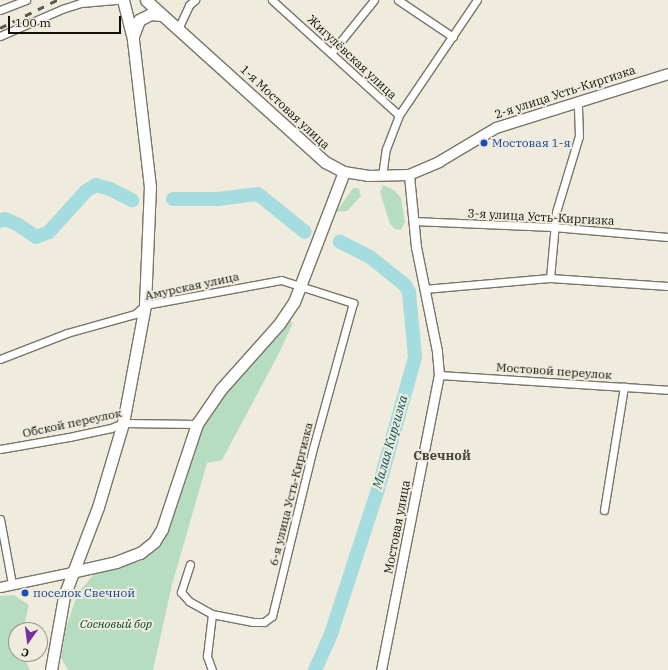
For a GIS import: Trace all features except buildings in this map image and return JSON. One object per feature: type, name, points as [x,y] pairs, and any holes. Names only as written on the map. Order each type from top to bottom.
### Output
[{"type":"main road","points":[[51,670],[60,611],[72,572],[98,507],[123,423],[145,305],[150,187],[133,39],[123,0]]},
{"type":"main road","name":"1-я Мостовая улица","points":[[146,0],[326,162],[344,172],[382,176],[409,175]]},
{"type":"main road","points":[[133,39],[139,20],[151,14],[161,15]]},
{"type":"main road","name":"2-я улица Усть-Киргизка","points":[[409,175],[439,162],[496,128],[668,74]]},
{"type":"main road","points":[[72,572],[116,562],[140,553],[154,542],[162,529],[198,424],[221,389],[279,324],[294,302],[344,172]]},
{"type":"street","points":[[0,10],[26,0]]},
{"type":"street","points":[[0,36],[62,8],[81,3],[119,0]]},
{"type":"street","points":[[178,29],[189,5],[195,0]]},
{"type":"street","name":"Жигулёвская улица","points":[[272,0],[332,52],[398,115]]},
{"type":"street","points":[[332,52],[374,0]]},
{"type":"street","points":[[398,0],[453,37]]},
{"type":"street","points":[[382,176],[386,149],[398,115],[477,0]]},
{"type":"street","points":[[550,278],[554,227],[560,194],[578,142],[580,123],[578,101]]},
{"type":"street","name":"Мостовая улица","points":[[381,670],[439,375],[437,351],[424,289],[413,221],[409,175]]},
{"type":"street","name":"3-я улица Усть-Киргизка","points":[[413,221],[554,227],[668,236]]},
{"type":"street","points":[[424,289],[550,278],[668,286]]},
{"type":"street","name":"Амурская улица","points":[[0,359],[67,333],[135,314],[145,305],[281,280],[301,286]]},
{"type":"street","name":"6-я улица Усть-Киргизка","points":[[190,564],[182,592],[189,601],[212,614],[253,622],[264,622],[272,616],[313,448],[353,303],[301,286]]},
{"type":"street","name":"Мостовой переулок","points":[[439,375],[668,390]]},
{"type":"street","points":[[604,510],[624,387]]},
{"type":"street","name":"Обской переулок","points":[[0,449],[69,437],[111,428],[123,423],[198,424]]},
{"type":"street","points":[[0,519],[12,584]]},
{"type":"street","points":[[0,587],[72,572]]},
{"type":"street","points":[[212,614],[207,656],[212,670]]},
{"type":"green space","points":[[383,185],[394,190],[401,198],[405,222],[401,230],[395,229],[390,224],[380,192]]},
{"type":"green space","points":[[353,188],[359,188],[361,196],[347,211],[336,212]]},
{"type":"green space","name":"Сосновый бор","points":[[287,319],[293,323],[278,355],[222,460],[207,463],[172,585],[153,670],[68,670],[61,658],[66,628],[77,595],[93,575],[141,561],[157,547],[167,529],[202,426],[224,391]]},
{"type":"green space","points":[[14,595],[29,605],[25,622],[8,622],[8,662],[26,662],[30,670],[0,670],[0,596]]},
{"type":"waterway","name":"Малая Киргизка","points":[[0,221],[5,219],[17,224],[36,237],[49,232],[86,191],[96,185],[110,189],[132,200]]},
{"type":"waterway","name":"Малая Киргизка","points":[[173,199],[218,199],[258,194],[305,232]]},
{"type":"waterway","name":"Малая Киргизка","points":[[315,670],[331,634],[378,489],[415,357],[409,292],[405,285],[370,257],[340,242]]},
{"type":"railway","points":[[0,28],[57,0]]},
{"type":"place","name":"Мостовая 1-я","points":[[484,143]]},
{"type":"place","name":"поселок Свечной","points":[[25,593]]},
{"type":"district","name":"Свечной","points":[[442,456]]}]
